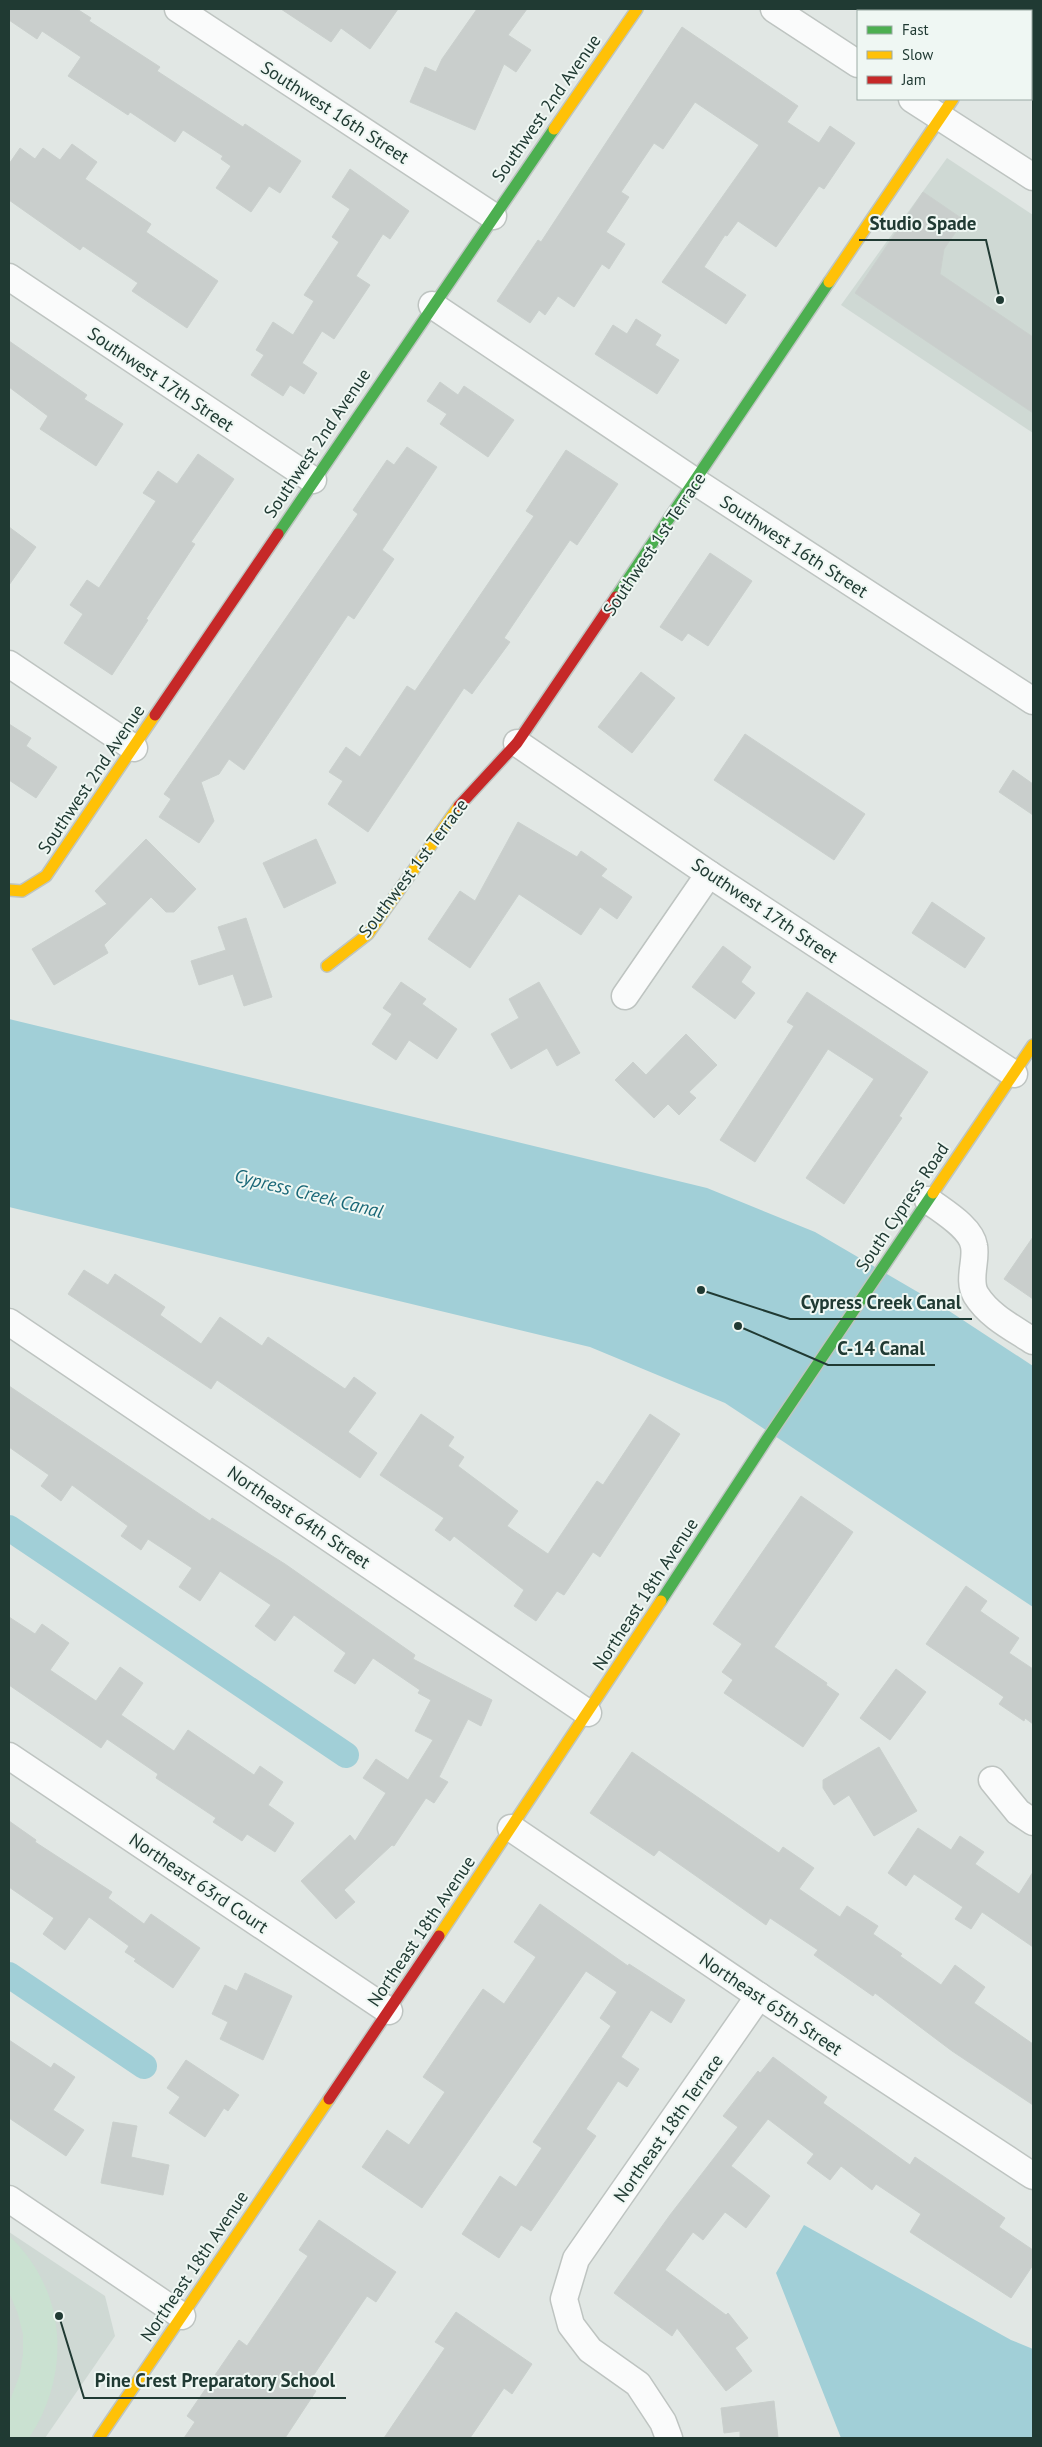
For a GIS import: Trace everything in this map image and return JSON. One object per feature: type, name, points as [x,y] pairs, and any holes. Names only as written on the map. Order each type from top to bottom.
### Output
[{"type":"street","name":"Southwest 16th Street","points":[[178,9],[493,216]]},
{"type":"street","name":"Southwest 2nd Avenue","points":[[9,890],[22,891],[46,876],[432,305],[637,9]]},
{"type":"street","points":[[774,9],[857,63]]},
{"type":"street","points":[[916,100],[947,108],[1033,177]]},
{"type":"street","name":"Southwest 1st Terrace","points":[[327,966],[368,934],[465,797],[517,744],[696,482],[947,108]]},
{"type":"street","name":"Southwest 17th Street","points":[[9,277],[313,480]]},
{"type":"street","name":"Southwest 16th Street","points":[[432,305],[696,482],[1033,701]]},
{"type":"street","points":[[9,664],[134,748]]},
{"type":"street","name":"Southwest 17th Street","points":[[517,744],[708,874],[1014,1074]]},
{"type":"street","points":[[625,996],[708,874]]},
{"type":"street","name":"South Cypress Road","points":[[767,1439],[1033,1045]]},
{"type":"street","points":[[928,1200],[965,1230],[974,1244],[972,1271],[975,1294],[990,1313],[1033,1341]]},
{"type":"street","name":"Northeast 64th Street","points":[[9,1322],[588,1713]]},
{"type":"street","name":"Northeast 18th Avenue","points":[[99,2438],[389,2011],[588,1713],[767,1439]]},
{"type":"street","name":"Northeast 63rd Court","points":[[9,1756],[389,2011]]},
{"type":"street","points":[[992,1780],[1018,1812],[1033,1822]]},
{"type":"street","name":"Northeast 65th Street","points":[[511,1828],[759,1996],[1033,2176]]},
{"type":"street","name":"Northeast 18th Terrace","points":[[668,2438],[663,2422],[638,2384],[590,2350],[572,2325],[564,2299],[576,2259],[759,1996]]},
{"type":"street","points":[[9,2199],[182,2316]]},
{"type":"shaded area","points":[[947,158],[1033,215],[1033,433],[841,305]]},
{"type":"shaded area","points":[[9,2232],[105,2296],[115,2336],[45,2438],[9,2438]]},
{"type":"green space","points":[[9,2236],[28,2257],[43,2281],[52,2306],[57,2333],[57,2360],[52,2387],[43,2413],[29,2438],[9,2438],[9,2403],[20,2374],[23,2334],[18,2314],[9,2292]]},
{"type":"water","points":[[9,1019],[707,1188],[815,1232],[940,1305],[1033,1366],[1033,1607],[725,1403],[590,1347],[9,1207]]},
{"type":"water","points":[[804,2225],[1011,2340],[1033,2349],[1033,2438],[841,2438],[776,2273]]},
{"type":"building","points":[[9,9],[77,9],[91,18],[89,21],[160,67],[157,71],[243,127],[245,124],[301,161],[280,193],[269,186],[251,212],[216,188],[231,166],[221,159],[223,156],[183,130],[175,142],[130,112],[128,115],[68,76],[81,57],[42,31],[37,39],[9,20]]},
{"type":"building","points":[[281,9],[398,9],[370,49],[341,28],[331,42]]},
{"type":"building","points":[[477,9],[527,9],[508,35],[531,50],[516,72],[504,64],[475,130],[410,102],[425,67],[436,72],[442,59]]},
{"type":"building","points":[[682,27],[798,106],[787,122],[819,143],[830,126],[855,143],[824,189],[819,186],[776,247],[738,221],[727,236],[725,235],[704,267],[746,295],[726,324],[662,282],[759,145],[695,102],[663,149],[654,143],[621,192],[629,197],[606,232],[625,244],[609,269],[602,264],[574,307],[558,296],[545,315],[539,310],[530,323],[497,301],[538,240],[541,242]]},
{"type":"building","points":[[72,144],[97,162],[85,179],[151,224],[146,232],[218,281],[187,328],[132,291],[138,283],[83,246],[80,250],[9,200],[9,164],[20,148],[35,159],[43,148],[60,160]]},
{"type":"building","points":[[350,169],[409,211],[390,239],[383,234],[356,276],[370,285],[334,339],[322,331],[302,363],[317,373],[304,394],[290,385],[283,396],[251,375],[264,355],[256,350],[273,322],[293,335],[314,301],[304,295],[339,242],[332,237],[350,209],[332,197]]},
{"type":"building","points":[[923,192],[964,220],[944,249],[940,274],[1033,337],[1033,413],[855,293]]},
{"type":"building","points":[[636,319],[661,335],[655,345],[679,360],[657,394],[595,354],[613,325],[627,334]]},
{"type":"building","points":[[9,341],[87,395],[84,399],[123,424],[96,466],[40,429],[48,416],[9,387]]},
{"type":"building","points":[[440,382],[458,395],[464,386],[514,420],[488,457],[440,424],[447,414],[427,401]]},
{"type":"building","points":[[407,447],[437,467],[382,550],[394,559],[354,619],[348,615],[244,770],[229,759],[219,774],[201,782],[214,821],[199,843],[159,817],[171,799],[164,794],[358,514],[353,510],[387,460],[394,465]]},
{"type":"building","points":[[566,450],[618,484],[577,545],[570,540],[504,638],[510,642],[472,694],[464,688],[368,832],[328,804],[343,781],[329,772],[346,747],[360,757],[407,686],[415,691],[534,516],[526,511]]},
{"type":"building","points":[[198,454],[234,479],[191,542],[195,544],[112,675],[64,643],[83,614],[70,605],[87,580],[99,588],[156,501],[143,493],[158,471],[177,484]]},
{"type":"building","points":[[9,527],[36,547],[9,585]]},
{"type":"building","points":[[710,553],[752,581],[708,646],[688,633],[682,641],[660,627]]},
{"type":"building","points":[[641,672],[675,698],[632,753],[598,727]]},
{"type":"building","points":[[9,724],[31,738],[26,746],[57,767],[36,798],[9,780]]},
{"type":"building","points":[[745,734],[865,814],[834,860],[714,780]]},
{"type":"building","points":[[1013,770],[1033,784],[1033,815],[999,792]]},
{"type":"building","points":[[518,822],[577,857],[581,851],[607,869],[601,876],[632,897],[617,919],[600,907],[581,935],[519,894],[470,968],[428,939],[460,891],[475,901]]},
{"type":"building","points":[[146,839],[196,889],[174,912],[166,912],[151,897],[104,945],[108,953],[54,985],[32,949],[107,904],[95,891]]},
{"type":"building","points":[[316,839],[336,883],[284,908],[263,863]]},
{"type":"building","points":[[932,902],[985,938],[965,968],[912,933]]},
{"type":"building","points":[[246,918],[272,997],[244,1006],[233,974],[199,985],[191,961],[226,950],[218,927]]},
{"type":"building","points":[[723,946],[751,967],[741,982],[755,993],[735,1019],[692,987]]},
{"type":"building","points":[[401,982],[426,999],[422,1004],[457,1029],[437,1059],[409,1040],[396,1060],[372,1044],[392,1014],[383,1008]]},
{"type":"building","points":[[539,982],[580,1053],[557,1066],[547,1048],[511,1069],[491,1034],[519,1018],[509,999]]},
{"type":"building","points":[[807,992],[928,1072],[899,1116],[902,1118],[844,1204],[806,1178],[874,1079],[828,1049],[755,1162],[720,1140],[794,1026],[787,1022]]},
{"type":"building","points":[[686,1034],[717,1065],[689,1092],[696,1098],[679,1115],[668,1104],[654,1118],[615,1080],[633,1062],[646,1075]]},
{"type":"building","points":[[1033,1237],[1033,1299],[1004,1279]]},
{"type":"building","points":[[84,1270],[108,1285],[115,1274],[165,1307],[160,1315],[201,1344],[220,1317],[262,1346],[268,1337],[345,1389],[354,1377],[376,1393],[348,1432],[377,1453],[360,1478],[217,1380],[211,1389],[68,1294]]},
{"type":"building","points":[[9,1386],[210,1521],[212,1518],[285,1564],[415,1655],[413,1659],[492,1700],[481,1726],[468,1719],[439,1777],[448,1782],[434,1803],[426,1798],[394,1846],[392,1845],[344,1890],[355,1902],[336,1919],[301,1881],[350,1835],[355,1841],[386,1793],[363,1778],[376,1759],[408,1780],[433,1740],[415,1731],[431,1700],[418,1693],[420,1690],[373,1658],[355,1684],[334,1671],[346,1653],[294,1615],[275,1641],[255,1626],[271,1605],[220,1571],[200,1601],[179,1587],[192,1568],[148,1539],[141,1550],[121,1536],[128,1526],[72,1485],[61,1501],[41,1486],[49,1475],[9,1447]]},
{"type":"building","points":[[421,1414],[454,1437],[448,1446],[464,1457],[458,1466],[518,1511],[507,1526],[548,1554],[597,1481],[603,1485],[650,1414],[680,1434],[600,1557],[593,1552],[564,1595],[557,1591],[536,1621],[514,1606],[524,1590],[454,1536],[450,1541],[435,1530],[444,1518],[380,1475]]},
{"type":"building","points":[[801,1496],[853,1532],[774,1647],[827,1683],[826,1685],[839,1694],[803,1747],[724,1693],[733,1680],[722,1672],[742,1644],[713,1624]]},
{"type":"building","points":[[966,1586],[987,1601],[980,1611],[1019,1638],[1009,1653],[1033,1669],[1033,1724],[1025,1718],[1024,1721],[999,1704],[1004,1697],[926,1644]]},
{"type":"building","points":[[9,1617],[35,1634],[42,1624],[69,1643],[50,1670],[96,1701],[120,1667],[143,1683],[121,1715],[174,1751],[188,1730],[254,1775],[260,1766],[283,1782],[268,1805],[294,1823],[275,1852],[247,1834],[242,1841],[213,1822],[216,1818],[156,1778],[158,1774],[107,1739],[101,1748],[9,1685]]},
{"type":"building","points":[[896,1669],[926,1692],[890,1740],[860,1718]]},
{"type":"building","points":[[879,1747],[917,1811],[874,1836],[849,1795],[834,1805],[823,1788],[823,1780]]},
{"type":"building","points":[[632,1752],[779,1853],[783,1847],[814,1868],[799,1889],[840,1917],[847,1906],[878,1926],[873,1934],[941,1985],[955,1965],[985,1987],[974,2003],[1033,2044],[1033,2105],[952,2051],[875,1993],[873,1996],[814,1955],[818,1950],[770,1918],[766,1925],[659,1850],[654,1856],[590,1813]]},
{"type":"building","points":[[9,1821],[36,1840],[35,1842],[112,1892],[108,1898],[144,1924],[151,1914],[200,1948],[173,1988],[134,1961],[136,1959],[125,1952],[129,1946],[89,1917],[65,1950],[43,1934],[54,1918],[9,1887]]},
{"type":"building","points":[[918,1828],[951,1850],[960,1836],[984,1852],[975,1864],[1019,1894],[1033,1872],[1033,1947],[982,1912],[971,1929],[955,1919],[963,1907],[914,1874],[906,1886],[888,1873]]},
{"type":"building","points":[[540,1904],[628,1966],[629,1964],[685,2000],[671,2023],[651,2010],[621,2057],[639,2069],[627,2087],[618,2081],[586,2129],[596,2136],[531,2231],[521,2225],[499,2258],[462,2234],[500,2176],[516,2187],[542,2148],[533,2142],[611,2026],[600,2018],[617,1992],[586,1971],[422,2208],[362,2167],[387,2130],[409,2145],[445,2092],[423,2077],[483,1989],[504,2004],[536,1957],[514,1942]]},
{"type":"building","points":[[245,1973],[292,1996],[263,2060],[220,2039],[228,2022],[212,2014],[225,1985],[237,1991]]},
{"type":"building","points":[[9,2040],[51,2068],[54,2063],[75,2077],[53,2110],[84,2130],[66,2156],[9,2118]]},
{"type":"building","points":[[773,2057],[827,2097],[823,2103],[910,2165],[915,2157],[1005,2218],[999,2227],[1033,2250],[1033,2265],[1011,2298],[910,2232],[921,2214],[876,2184],[872,2190],[841,2166],[830,2180],[807,2163],[814,2154],[768,2119],[731,2166],[770,2196],[746,2228],[725,2212],[703,2240],[693,2232],[665,2270],[726,2315],[728,2313],[748,2338],[735,2348],[752,2371],[726,2391],[677,2328],[672,2336],[614,2293],[670,2215],[738,2127],[723,2116],[758,2071],[760,2073]]},
{"type":"building","points":[[186,2060],[239,2095],[228,2111],[224,2108],[205,2137],[169,2113],[180,2097],[167,2088]]},
{"type":"building","points":[[113,2122],[137,2126],[131,2157],[169,2165],[163,2195],[101,2183]]},
{"type":"building","points":[[319,2220],[396,2272],[376,2302],[367,2296],[307,2385],[316,2391],[285,2438],[184,2438],[195,2422],[187,2416],[239,2340],[247,2346],[308,2256],[299,2250]]},
{"type":"building","points":[[456,2312],[532,2364],[512,2394],[504,2388],[470,2438],[384,2438],[445,2348],[435,2342]]},
{"type":"building","points":[[774,2401],[778,2438],[740,2438],[740,2431],[724,2433],[721,2408]]},
{"type":"waterway","points":[[9,1528],[346,1755]]},
{"type":"waterway","points":[[9,1975],[144,2066]]},
{"type":"traffic: fast","points":[[278,534],[554,129]]},
{"type":"traffic: fast","points":[[616,597],[829,282]]},
{"type":"traffic: fast","points":[[661,1601],[767,1439],[933,1193]]},
{"type":"traffic: slow","points":[[554,129],[637,9]]},
{"type":"traffic: slow","points":[[829,282],[952,100]]},
{"type":"traffic: slow","points":[[9,890],[22,891],[46,876],[155,715]]},
{"type":"traffic: slow","points":[[327,966],[368,934],[459,806]]},
{"type":"traffic: slow","points":[[933,1193],[1033,1045]]},
{"type":"traffic: slow","points":[[439,1936],[661,1601]]},
{"type":"traffic: slow","points":[[99,2438],[329,2099]]},
{"type":"traffic: jam","points":[[155,715],[278,534]]},
{"type":"traffic: jam","points":[[459,806],[517,743],[616,597]]},
{"type":"traffic: jam","points":[[329,2099],[439,1936]]},
{"type":"place","name":"Studio Spade","points":[[1000,300]]},
{"type":"place","name":"Cypress Creek Canal","points":[[701,1290]]},
{"type":"place","name":"C-14 Canal","points":[[738,1326]]},
{"type":"place","name":"Pine Crest Preparatory School","points":[[59,2316]]}]
